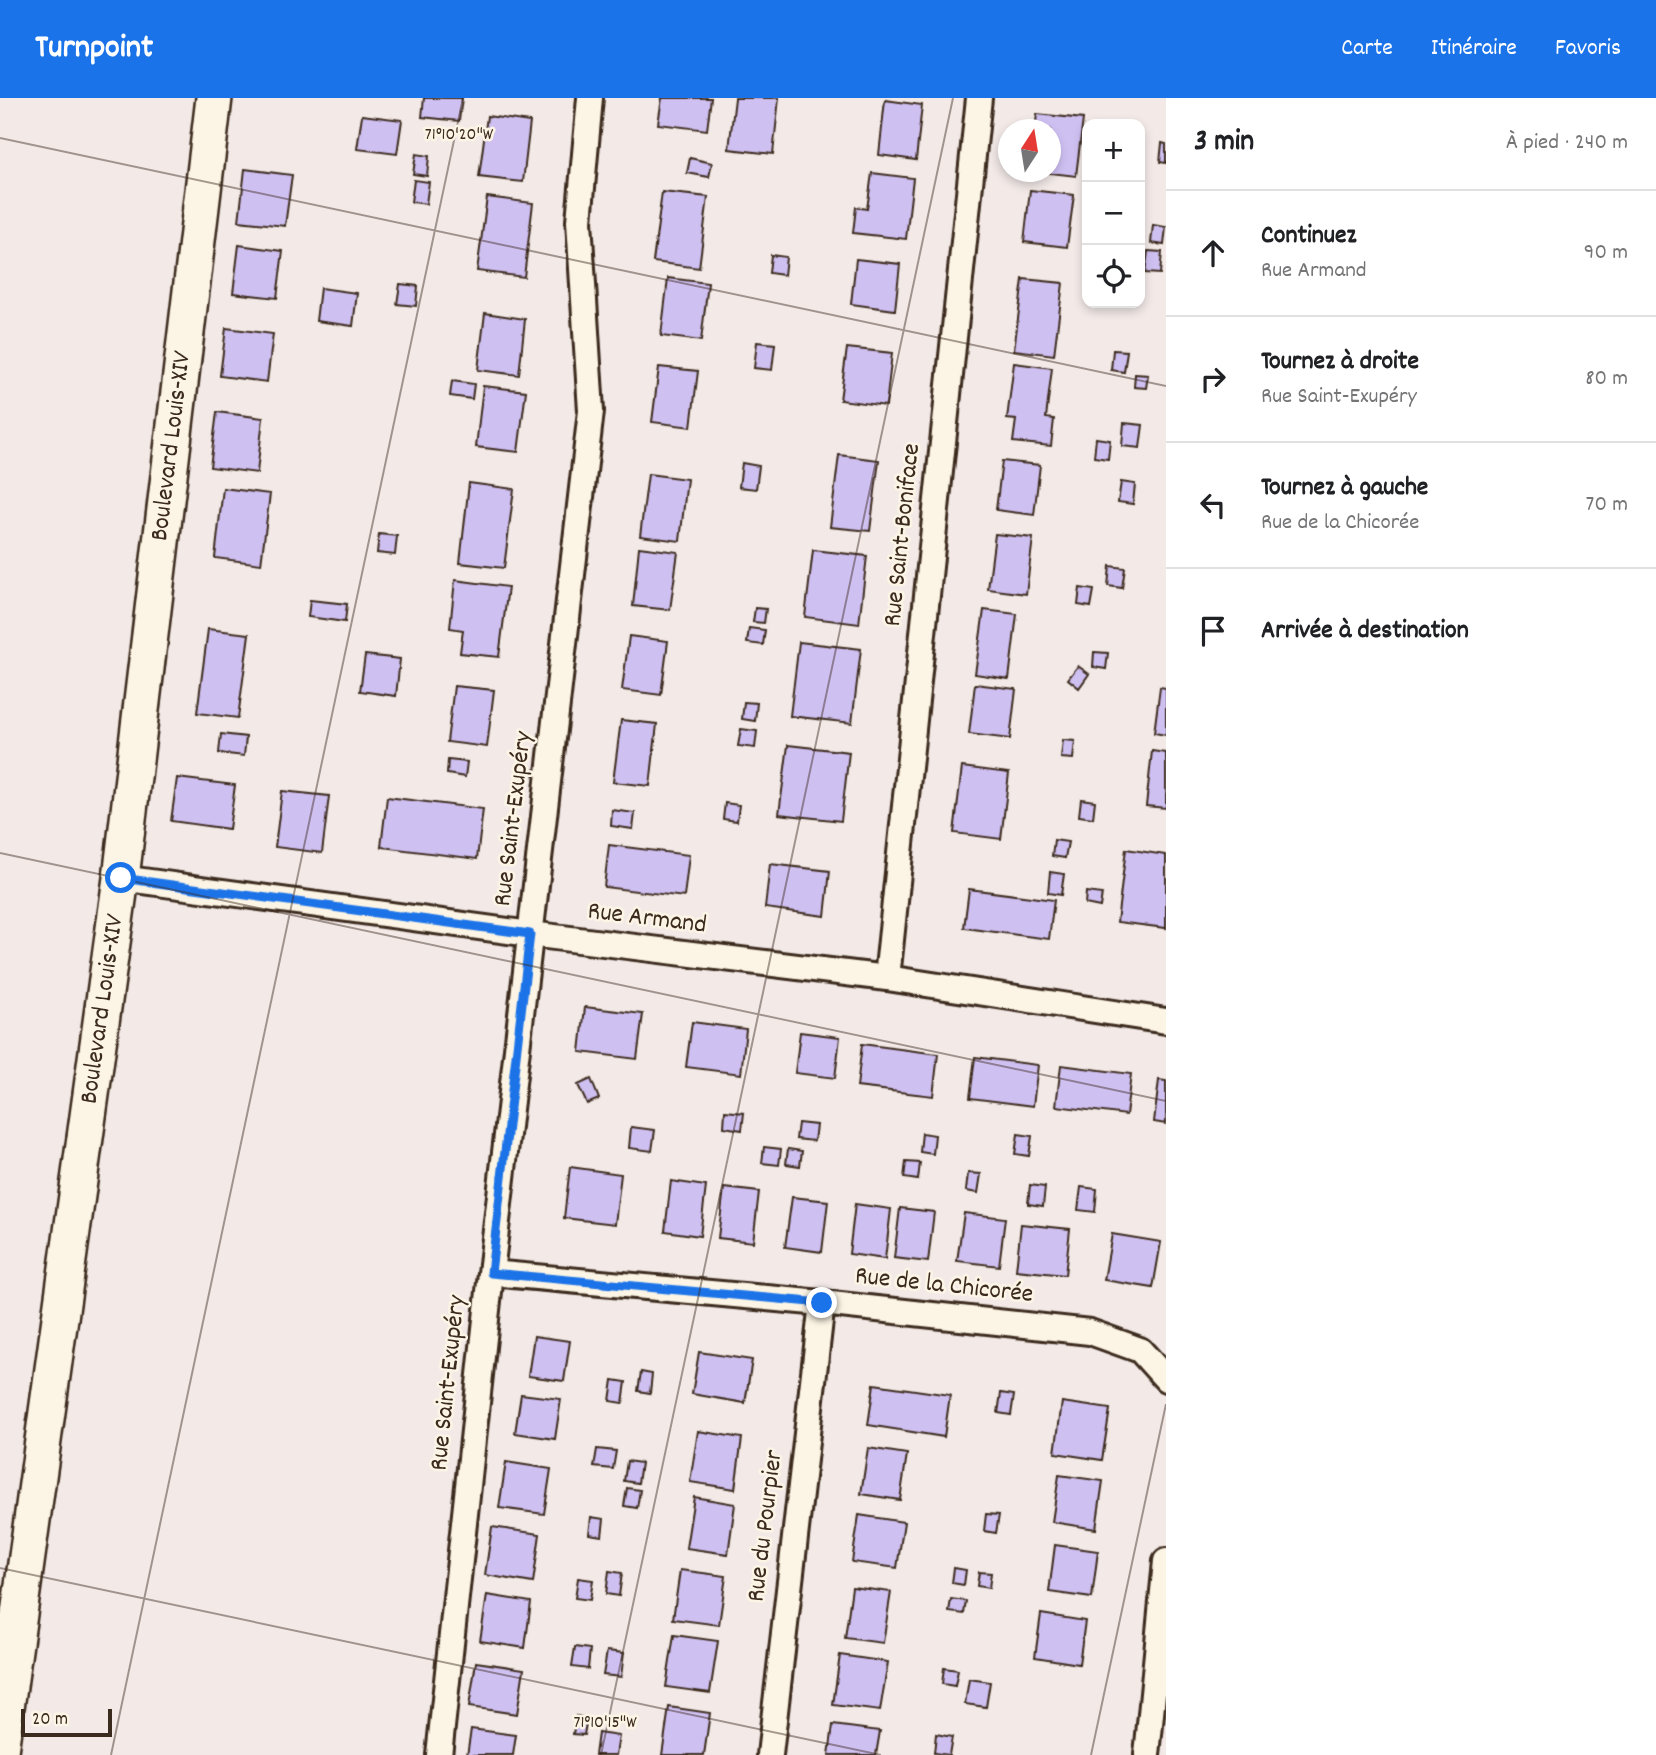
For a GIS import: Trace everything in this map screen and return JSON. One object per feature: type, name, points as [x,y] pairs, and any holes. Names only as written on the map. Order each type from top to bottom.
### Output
[{"type":"main road","name":"Boulevard Louis-XIV","points":[[0,1751],[121,878],[214,98]]},
{"type":"street","name":"Rue Saint-Exupéry","points":[[439,1755],[491,1273],[591,411],[579,221],[590,98]]},
{"type":"street","name":"Rue Saint-Boniface","points":[[887,978],[979,98]]},
{"type":"street","name":"Rue Armand","points":[[121,878],[530,934],[887,978],[1166,1021]]},
{"type":"street","name":"Rue de la Chicorée","points":[[491,1273],[822,1303],[1090,1332],[1140,1350],[1166,1379]]},
{"type":"street","name":"Rue du Pourpier","points":[[770,1755],[822,1303]]},
{"type":"street","points":[[1147,1755],[1166,1561]]},
{"type":"building","points":[[424,98],[462,98],[459,121],[422,117]]},
{"type":"building","points":[[662,98],[711,98],[707,130],[658,124]]},
{"type":"building","points":[[735,98],[779,98],[773,154],[729,149]]},
{"type":"building","points":[[885,100],[922,105],[916,160],[879,155]]},
{"type":"building","points":[[1037,114],[1083,119],[1076,176],[1061,174],[1061,119],[1036,119]]},
{"type":"building","points":[[362,115],[402,120],[397,154],[357,149]]},
{"type":"building","points":[[487,116],[530,122],[523,182],[479,177]]},
{"type":"building","points":[[1162,143],[1166,144],[1166,163],[1160,162]]},
{"type":"building","points":[[416,154],[429,156],[427,176],[413,174]]},
{"type":"building","points":[[690,158],[712,163],[709,177],[687,173]]},
{"type":"building","points":[[245,169],[292,175],[285,226],[239,221]]},
{"type":"building","points":[[872,173],[913,178],[906,239],[853,233],[856,207],[867,209]]},
{"type":"building","points":[[414,180],[429,182],[426,204],[411,202]]},
{"type":"building","points":[[1030,190],[1074,195],[1067,247],[1024,242]]},
{"type":"building","points":[[662,192],[708,197],[699,268],[653,262]]},
{"type":"building","points":[[487,197],[533,203],[524,277],[477,271]]},
{"type":"building","points":[[1153,225],[1166,227],[1164,245],[1151,243]]},
{"type":"building","points":[[239,245],[283,251],[277,298],[233,293]]},
{"type":"building","points":[[1148,251],[1162,252],[1160,274],[1145,273]]},
{"type":"building","points":[[771,255],[786,257],[784,275],[769,273]]},
{"type":"building","points":[[856,259],[900,264],[895,310],[851,304]]},
{"type":"building","points":[[668,278],[708,283],[701,341],[661,336]]},
{"type":"building","points":[[1023,279],[1063,283],[1054,355],[1014,350]]},
{"type":"building","points":[[400,284],[418,286],[416,306],[397,304]]},
{"type":"building","points":[[320,288],[357,293],[353,326],[316,321]]},
{"type":"building","points":[[485,313],[525,319],[519,375],[478,370]]},
{"type":"building","points":[[226,328],[273,334],[267,382],[220,376]]},
{"type":"building","points":[[757,342],[775,344],[772,370],[754,368]]},
{"type":"building","points":[[847,348],[892,353],[886,406],[840,400]]},
{"type":"building","points":[[1113,350],[1127,351],[1124,372],[1111,370]]},
{"type":"building","points":[[1014,363],[1052,368],[1046,418],[1054,419],[1051,446],[1013,442],[1016,420],[1007,419]]},
{"type":"building","points":[[659,367],[698,371],[691,427],[652,422]]},
{"type":"building","points":[[1135,374],[1148,375],[1146,388],[1134,387]]},
{"type":"building","points":[[452,381],[474,384],[472,399],[450,396]]},
{"type":"building","points":[[483,386],[526,391],[518,452],[476,447]]},
{"type":"building","points":[[217,412],[263,418],[257,473],[210,467]]},
{"type":"building","points":[[1124,423],[1143,425],[1140,448],[1122,446]]},
{"type":"building","points":[[1096,438],[1110,440],[1108,459],[1094,457]]},
{"type":"building","points":[[839,455],[879,460],[870,531],[830,527]]},
{"type":"building","points":[[1002,461],[1040,465],[1034,515],[996,510]]},
{"type":"building","points":[[742,463],[759,466],[756,489],[739,487]]},
{"type":"building","points":[[648,474],[687,479],[680,541],[640,536]]},
{"type":"building","points":[[1121,482],[1135,484],[1133,504],[1118,502]]},
{"type":"building","points":[[469,483],[514,489],[504,568],[460,563]]},
{"type":"building","points":[[223,488],[270,494],[261,564],[215,558]]},
{"type":"building","points":[[379,534],[397,536],[395,555],[377,553]]},
{"type":"building","points":[[995,534],[1033,538],[1026,594],[988,589]]},
{"type":"building","points":[[639,547],[678,552],[670,610],[633,606]]},
{"type":"building","points":[[813,550],[867,556],[859,624],[805,617]]},
{"type":"building","points":[[1110,566],[1125,568],[1122,588],[1108,586]]},
{"type":"building","points":[[455,580],[508,587],[499,657],[460,653],[463,630],[450,628]]},
{"type":"building","points":[[1080,588],[1094,590],[1091,607],[1078,605]]},
{"type":"building","points":[[310,600],[347,604],[345,622],[308,617]]},
{"type":"building","points":[[755,608],[766,609],[764,623],[753,622]]},
{"type":"building","points":[[984,610],[1017,614],[1009,679],[975,674]]},
{"type":"building","points":[[749,628],[765,630],[763,645],[747,643]]},
{"type":"building","points":[[208,629],[249,634],[238,718],[197,713]]},
{"type":"building","points":[[629,636],[668,641],[661,695],[622,690]]},
{"type":"building","points":[[799,642],[861,649],[852,723],[790,716]]},
{"type":"building","points":[[1094,652],[1108,653],[1106,669],[1093,667]]},
{"type":"building","points":[[365,655],[400,659],[396,696],[360,691]]},
{"type":"building","points":[[1078,666],[1089,674],[1079,688],[1068,679]]},
{"type":"building","points":[[975,684],[1016,689],[1010,739],[969,734]]},
{"type":"building","points":[[454,686],[494,690],[487,747],[447,742]]},
{"type":"building","points":[[1160,687],[1166,688],[1166,735],[1154,733]]},
{"type":"building","points":[[744,702],[757,703],[755,721],[742,719]]},
{"type":"building","points":[[621,720],[657,724],[650,786],[613,782]]},
{"type":"building","points":[[741,729],[757,731],[755,748],[738,746]]},
{"type":"building","points":[[221,734],[246,737],[244,756],[219,753]]},
{"type":"building","points":[[1063,740],[1075,741],[1073,759],[1061,758]]},
{"type":"building","points":[[788,745],[849,752],[841,821],[779,814]]},
{"type":"building","points":[[1152,751],[1166,753],[1166,808],[1146,806]]},
{"type":"building","points":[[448,760],[467,762],[465,777],[447,774]]},
{"type":"building","points":[[962,767],[1009,773],[1001,839],[954,833]]},
{"type":"building","points":[[177,778],[235,785],[229,829],[171,821]]},
{"type":"building","points":[[282,791],[329,796],[322,853],[275,847]]},
{"type":"building","points":[[387,797],[483,809],[477,859],[381,847]]},
{"type":"building","points":[[1081,799],[1095,801],[1093,818],[1079,816]]},
{"type":"building","points":[[725,803],[739,805],[737,821],[723,819]]},
{"type":"building","points":[[612,810],[635,813],[633,829],[611,826]]},
{"type":"building","points":[[1054,840],[1068,842],[1065,858],[1052,856]]},
{"type":"building","points":[[609,845],[689,855],[684,897],[604,887]]},
{"type":"building","points":[[1126,849],[1166,855],[1166,928],[1117,922]]},
{"type":"building","points":[[770,864],[830,871],[825,916],[765,908]]},
{"type":"building","points":[[1050,872],[1064,874],[1061,895],[1048,893]]},
{"type":"building","points":[[969,889],[1054,900],[1049,939],[964,928]]},
{"type":"building","points":[[1086,892],[1102,894],[1100,907],[1085,904]]},
{"type":"building","points":[[585,1007],[643,1014],[637,1059],[580,1052]]},
{"type":"building","points":[[692,1022],[746,1029],[741,1074],[686,1067]]},
{"type":"building","points":[[800,1032],[840,1037],[835,1078],[795,1073]]},
{"type":"building","points":[[862,1044],[938,1054],[933,1096],[857,1087]]},
{"type":"building","points":[[975,1057],[1038,1065],[1033,1106],[970,1098]]},
{"type":"building","points":[[1061,1065],[1131,1074],[1126,1115],[1056,1106]]},
{"type":"building","points":[[591,1079],[599,1099],[587,1104],[578,1085]]},
{"type":"building","points":[[1159,1080],[1166,1081],[1166,1124],[1154,1122]]},
{"type":"building","points":[[725,1111],[744,1113],[742,1130],[724,1127]]},
{"type":"building","points":[[798,1123],[816,1125],[814,1141],[796,1139]]},
{"type":"building","points":[[631,1127],[655,1130],[652,1151],[629,1148]]},
{"type":"building","points":[[922,1133],[935,1135],[933,1154],[920,1152]]},
{"type":"building","points":[[1018,1134],[1032,1136],[1029,1156],[1015,1154]]},
{"type":"building","points":[[764,1147],[781,1149],[779,1165],[762,1163]]},
{"type":"building","points":[[788,1149],[802,1151],[800,1166],[786,1164]]},
{"type":"building","points":[[906,1162],[920,1163],[918,1180],[904,1178]]},
{"type":"building","points":[[570,1167],[621,1174],[615,1224],[564,1218]]},
{"type":"building","points":[[968,1173],[981,1174],[978,1193],[966,1191]]},
{"type":"building","points":[[671,1181],[706,1186],[700,1236],[665,1231]]},
{"type":"building","points":[[1030,1185],[1045,1187],[1043,1206],[1028,1204]]},
{"type":"building","points":[[1081,1187],[1097,1189],[1095,1212],[1078,1210]]},
{"type":"building","points":[[724,1188],[759,1192],[753,1242],[718,1238]]},
{"type":"building","points":[[792,1197],[828,1201],[822,1252],[785,1247]]},
{"type":"building","points":[[855,1204],[891,1209],[885,1259],[849,1254]]},
{"type":"building","points":[[900,1208],[934,1212],[928,1262],[894,1258]]},
{"type":"building","points":[[964,1213],[1005,1218],[999,1266],[957,1261]]},
{"type":"building","points":[[1021,1224],[1070,1229],[1065,1275],[1016,1270]]},
{"type":"building","points":[[1112,1234],[1161,1242],[1153,1288],[1104,1280]]},
{"type":"building","points":[[534,1336],[570,1341],[564,1381],[528,1376]]},
{"type":"building","points":[[699,1352],[752,1360],[745,1403],[692,1394]]},
{"type":"building","points":[[641,1372],[652,1374],[650,1393],[638,1391]]},
{"type":"building","points":[[613,1380],[626,1382],[623,1403],[610,1401]]},
{"type":"building","points":[[874,1384],[950,1395],[944,1437],[868,1425]]},
{"type":"building","points":[[1001,1393],[1014,1395],[1011,1415],[998,1413]]},
{"type":"building","points":[[521,1394],[561,1399],[555,1439],[515,1433]]},
{"type":"building","points":[[1062,1402],[1110,1409],[1102,1460],[1055,1453]]},
{"type":"building","points":[[698,1431],[742,1438],[735,1489],[690,1482]]},
{"type":"building","points":[[868,1448],[907,1454],[900,1500],[861,1494]]},
{"type":"building","points":[[597,1449],[616,1451],[613,1469],[594,1467]]},
{"type":"building","points":[[627,1461],[641,1463],[638,1483],[624,1481]]},
{"type":"building","points":[[506,1462],[551,1469],[544,1514],[499,1508]]},
{"type":"building","points":[[1059,1475],[1103,1481],[1096,1529],[1052,1522]]},
{"type":"building","points":[[627,1488],[640,1490],[637,1508],[624,1506]]},
{"type":"building","points":[[694,1497],[735,1504],[728,1554],[686,1548]]},
{"type":"building","points":[[986,1514],[999,1515],[996,1533],[984,1531]]},
{"type":"building","points":[[859,1515],[904,1522],[897,1568],[852,1562]]},
{"type":"building","points":[[591,1517],[604,1519],[602,1536],[589,1534]]},
{"type":"building","points":[[492,1527],[540,1534],[533,1583],[485,1575]]},
{"type":"building","points":[[1055,1545],[1098,1551],[1092,1598],[1049,1592]]},
{"type":"building","points":[[954,1568],[966,1570],[964,1585],[952,1583]]},
{"type":"building","points":[[680,1570],[726,1576],[719,1625],[673,1619]]},
{"type":"building","points":[[609,1571],[622,1573],[619,1596],[606,1594]]},
{"type":"building","points":[[979,1572],[991,1573],[989,1588],[977,1586]]},
{"type":"building","points":[[578,1578],[593,1580],[590,1600],[575,1598]]},
{"type":"building","points":[[852,1587],[891,1592],[883,1643],[845,1638]]},
{"type":"building","points":[[487,1595],[531,1602],[525,1648],[480,1641]]},
{"type":"building","points":[[951,1599],[966,1601],[964,1614],[949,1612]]},
{"type":"building","points":[[1041,1614],[1085,1621],[1079,1664],[1035,1657]]},
{"type":"building","points":[[674,1635],[718,1641],[710,1693],[666,1687]]},
{"type":"building","points":[[575,1647],[590,1649],[588,1669],[572,1667]]},
{"type":"building","points":[[607,1651],[624,1653],[621,1677],[603,1675]]},
{"type":"building","points":[[840,1655],[888,1662],[880,1711],[833,1705]]},
{"type":"building","points":[[476,1662],[524,1669],[517,1714],[469,1707]]},
{"type":"building","points":[[944,1668],[958,1670],[955,1686],[942,1684]]},
{"type":"building","points":[[969,1679],[990,1682],[986,1707],[965,1704]]},
{"type":"building","points":[[669,1707],[710,1713],[704,1755],[662,1755]]},
{"type":"building","points":[[576,1716],[587,1718],[584,1735],[573,1734]]},
{"type":"building","points":[[833,1725],[880,1731],[876,1755],[829,1755]]},
{"type":"building","points":[[471,1729],[516,1735],[513,1755],[467,1755]]},
{"type":"building","points":[[598,1733],[619,1736],[616,1755],[595,1755]]},
{"type":"building","points":[[936,1734],[952,1737],[949,1755],[934,1753]]},
{"type":"route","points":[[121,878],[530,934],[491,1273],[822,1303]]}]
